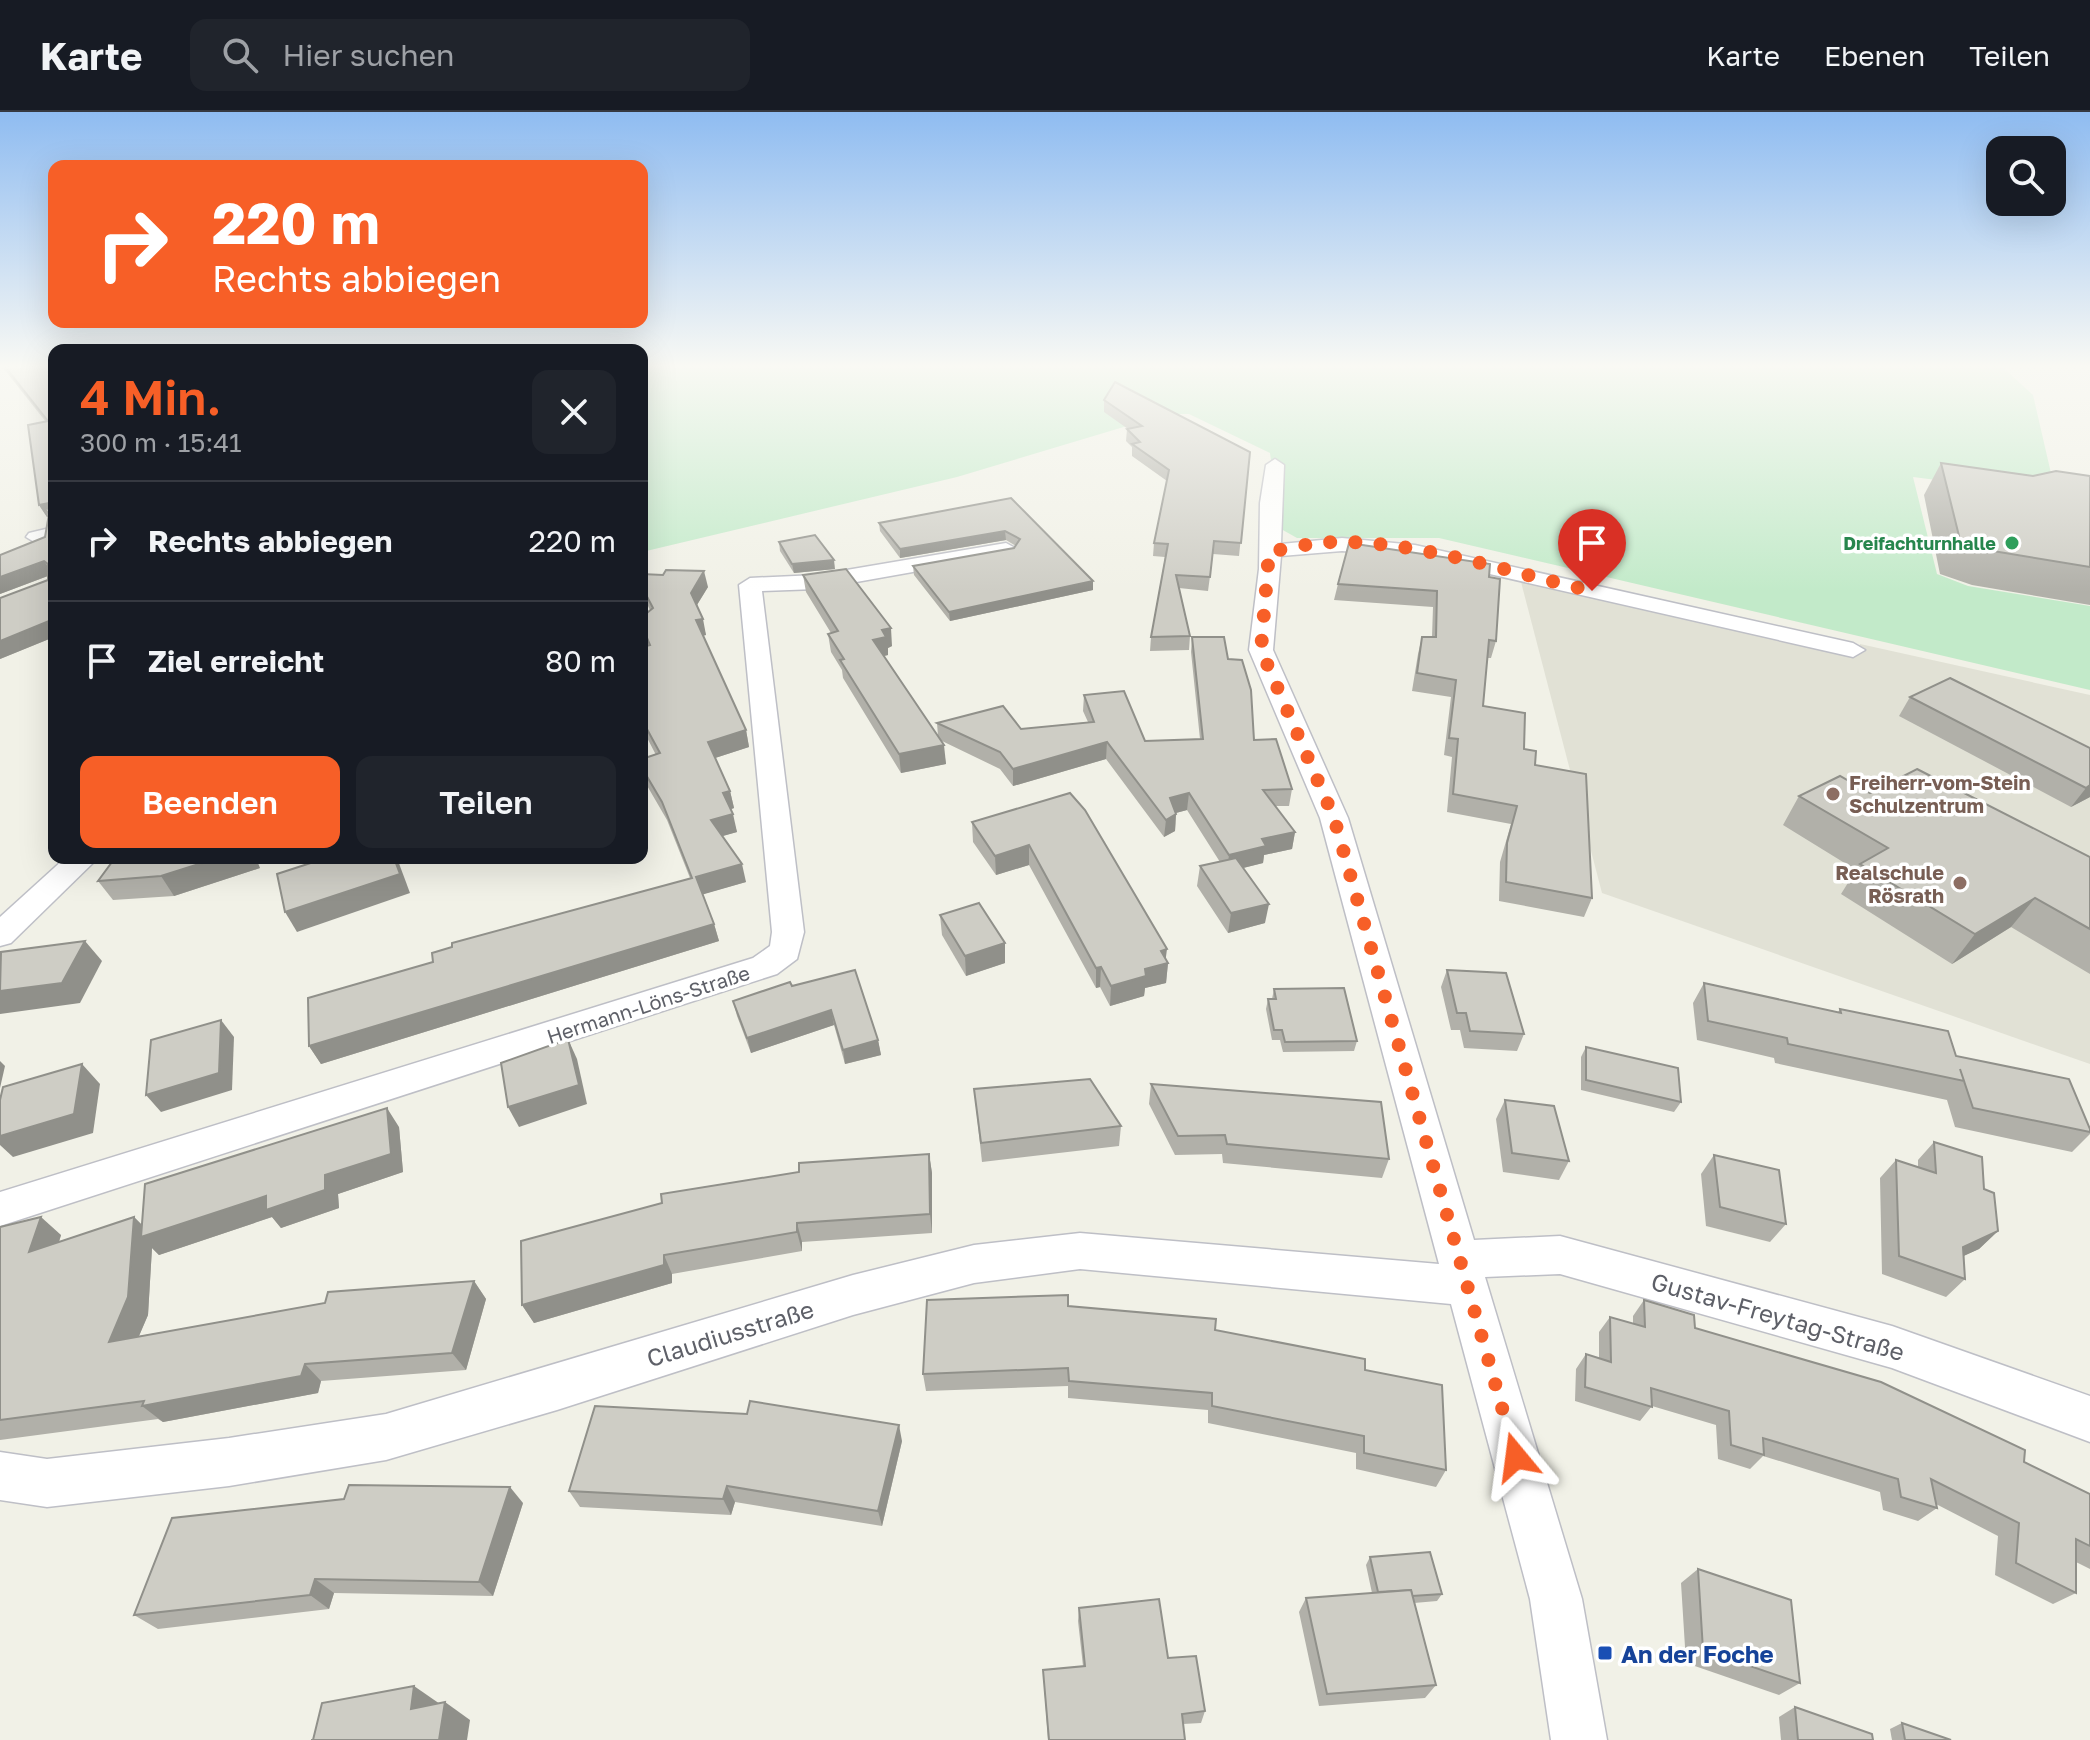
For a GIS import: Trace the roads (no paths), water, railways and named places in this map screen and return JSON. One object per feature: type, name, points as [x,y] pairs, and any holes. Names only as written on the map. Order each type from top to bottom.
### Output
[{"type":"street","points":[[1275,465],[1261,650],[1334,818],[1556,1599],[1569,1662],[1579,1740]]},
{"type":"street","points":[[1269,552],[1319,543],[1365,543],[1415,551],[1853,650]]},
{"type":"street","name":"Hermann-Löns-Straße","points":[[0,1209],[765,966],[785,951],[788,932],[750,585],[817,582],[1006,549]]},
{"type":"street","points":[[0,935],[77,864]]},
{"type":"street","name":"Claudiusstraße","points":[[0,1476],[47,1483],[229,1462],[386,1437],[557,1388],[853,1295],[974,1264],[1080,1251],[1311,1269],[1463,1272]]},
{"type":"street","name":"Gustav-Freytag-Straße","points":[[1463,1272],[1560,1255],[1892,1347],[2090,1419]]},
{"type":"place","name":"Dreifachturnhalle","points":[[2012,543]]},
{"type":"place","name":"Freiherr-vom-Stein Schulzentrum","points":[[1833,794]]},
{"type":"place","name":"Realschule Rösrath","points":[[1960,883]]},
{"type":"place","name":"An der Foche","points":[[1605,1653]]}]
